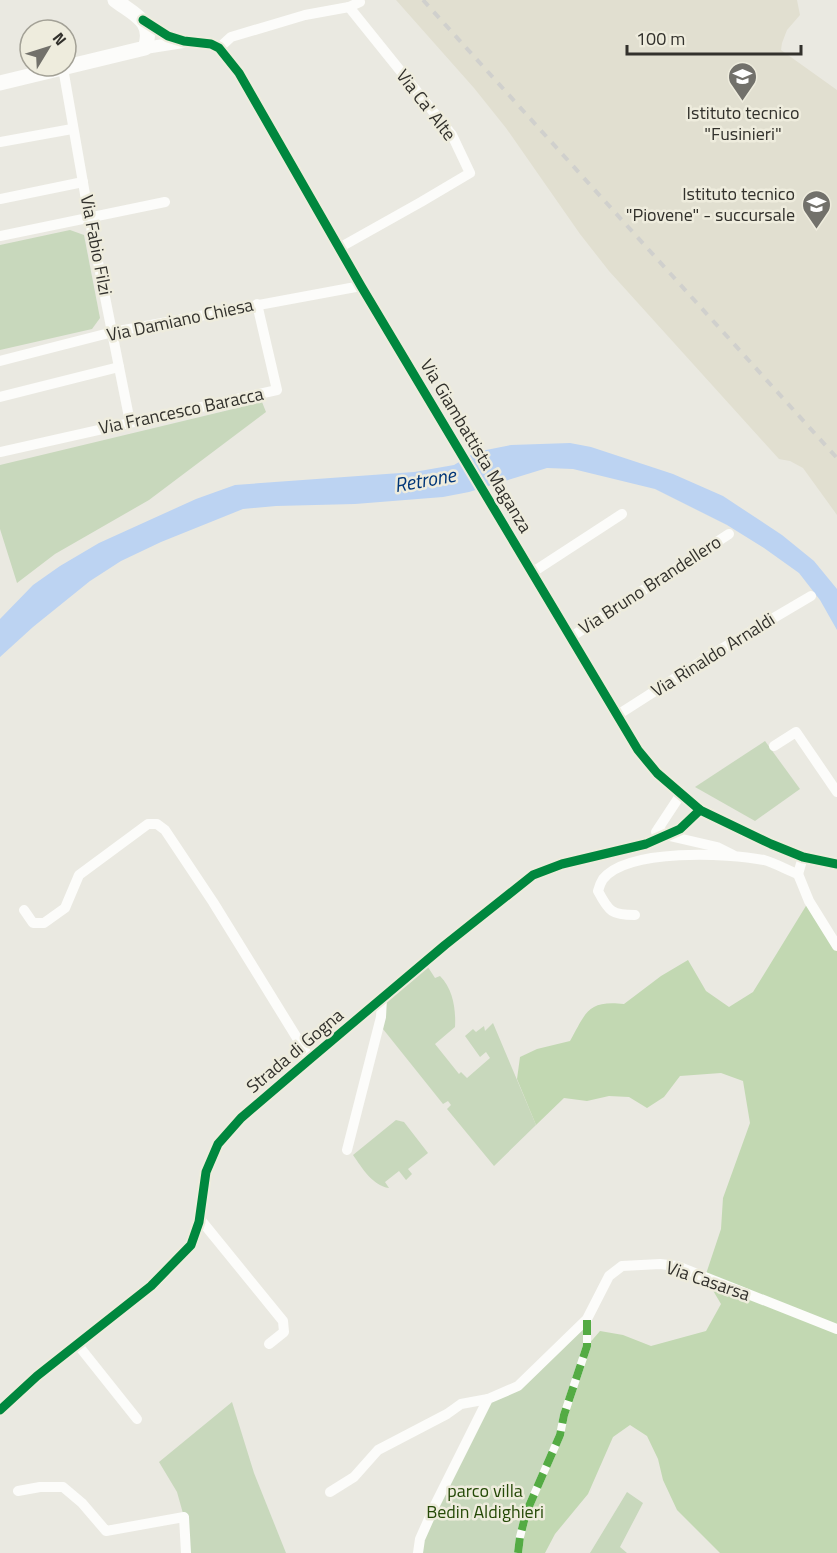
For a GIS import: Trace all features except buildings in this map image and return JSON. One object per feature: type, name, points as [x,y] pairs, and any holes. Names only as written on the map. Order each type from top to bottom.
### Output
[{"type":"main road","points":[[78,64],[145,48],[149,38],[143,20],[115,0]]},
{"type":"main road","points":[[0,83],[21,78]]},
{"type":"street","points":[[143,20],[168,36],[219,48],[231,37],[305,15],[349,7],[360,2]]},
{"type":"street","name":"Via Ca' Alte","points":[[339,248],[470,173],[452,135],[349,7]]},
{"type":"street","points":[[145,48],[184,41]]},
{"type":"street","name":"Via Giambattista Maganza","points":[[219,48],[239,73],[361,286],[638,750],[657,773],[700,810],[739,831],[803,857],[837,864]]},
{"type":"street","name":"Via Fabio Filzi","points":[[64,78],[72,129],[130,422]]},
{"type":"street","points":[[0,142],[72,129]]},
{"type":"street","points":[[0,199],[83,182]]},
{"type":"street","points":[[0,236],[165,202]]},
{"type":"street","name":"Via Damiano Chiesa","points":[[0,361],[113,332],[361,286]]},
{"type":"street","name":"Via Francesco Baracca","points":[[0,452],[277,390],[257,304]]},
{"type":"street","points":[[0,397],[119,368]]},
{"type":"street","points":[[533,572],[622,514]]},
{"type":"street","name":"Via Bruno Brandellero","points":[[571,637],[729,534]]},
{"type":"street","name":"Via Rinaldo Arnaldi","points":[[616,716],[811,596]]},
{"type":"street","points":[[774,746],[796,732],[837,792]]},
{"type":"street","name":"Strada di Gogna","points":[[0,1410],[37,1376],[151,1286],[190,1245],[200,1219],[206,1172],[218,1144],[241,1118],[382,998],[533,875],[562,864],[650,842],[662,832],[681,795]]},
{"type":"street","name":"Strada di Gogna","points":[[662,832],[680,829],[700,810]]},
{"type":"street","name":"Strada di Gogna","points":[[24,910],[33,923],[44,923],[65,908],[79,875],[148,824],[157,824],[165,830],[213,902],[310,1059]]},
{"type":"street","points":[[662,832],[717,847],[734,856]]},
{"type":"street","points":[[635,915],[617,915],[607,908],[598,891],[602,880],[612,871],[626,864],[671,855],[734,856],[766,861],[798,874]]},
{"type":"street","points":[[803,857],[798,874],[809,901],[837,946]]},
{"type":"street","points":[[347,1150],[381,1017],[382,998]]},
{"type":"street","points":[[200,1219],[283,1321],[284,1332],[269,1344]]},
{"type":"street","name":"Via Casarsa","points":[[330,1492],[354,1477],[378,1450],[447,1414],[460,1404],[488,1399],[518,1386],[587,1319],[609,1276],[622,1266],[660,1264],[677,1266],[837,1329]]},
{"type":"street","points":[[519,1553],[526,1513],[560,1435],[564,1415],[587,1346],[587,1319]]},
{"type":"street","points":[[78,1344],[137,1419]]},
{"type":"street","points":[[418,1553],[420,1539],[436,1503],[488,1399]]},
{"type":"street","points":[[18,1491],[40,1487],[63,1487],[82,1503],[106,1531],[184,1517],[186,1553]]},
{"type":"shaded area","points":[[396,0],[797,0],[800,15],[787,30],[781,50],[837,90],[837,515],[803,468],[790,461],[779,459],[609,271],[580,234],[506,128],[474,88]]},
{"type":"green space","points":[[70,230],[84,235],[100,318],[92,329],[0,350],[0,245]]},
{"type":"green space","points":[[262,402],[266,412],[149,500],[55,554],[17,583],[0,529],[0,465]]},
{"type":"green space","points":[[765,741],[800,789],[755,821],[695,787]]},
{"type":"green space","points":[[809,901],[837,946],[837,1553],[720,1553],[677,1510],[647,1436],[630,1425],[613,1437],[588,1494],[555,1534],[545,1553],[519,1553],[520,1537],[560,1435],[587,1346],[600,1331],[623,1335],[651,1346],[706,1331],[721,1304],[705,1277],[721,1229],[723,1198],[750,1123],[743,1081],[721,1073],[680,1076],[664,1097],[647,1108],[629,1097],[609,1096],[587,1101],[564,1098],[536,1125],[517,1079],[520,1057],[537,1049],[570,1041],[589,1010],[602,1004],[624,1004],[661,976],[688,960],[706,991],[729,1007],[753,992]]},
{"type":"green space","points":[[426,964],[435,978],[440,976],[448,987],[455,1013],[455,1027],[435,1044],[459,1074],[461,1072],[467,1078],[490,1058],[486,1052],[480,1057],[465,1036],[473,1029],[476,1032],[484,1026],[485,1031],[493,1023],[536,1125],[494,1166],[447,1109],[451,1105],[448,1101],[443,1104],[379,1024],[384,999]]},
{"type":"green space","points":[[396,1120],[404,1122],[428,1153],[408,1169],[412,1174],[406,1180],[399,1171],[385,1182],[389,1188],[373,1180],[353,1155]]},
{"type":"green space","name":"parco villa Bedin Aldighieri","points":[[587,1319],[587,1346],[518,1553],[418,1553],[488,1399],[518,1385]]},
{"type":"green space","points":[[232,1402],[254,1473],[286,1553],[186,1553],[184,1517],[177,1492],[159,1462]]},
{"type":"green space","points":[[627,1492],[643,1503],[620,1547],[627,1553],[590,1553]]},
{"type":"water","name":"Retrone","points":[[570,443],[591,447],[673,474],[723,496],[782,535],[814,561],[837,589],[837,630],[820,600],[799,573],[727,525],[655,489],[573,469],[547,468],[469,492],[443,497],[243,509],[121,561],[90,581],[0,657],[0,619],[33,585],[99,543],[196,499],[235,485],[414,472],[454,465],[476,452],[511,445]]},
{"type":"railway","points":[[423,0],[837,458]]},
{"type":"marked path","points":[[518,1553],[526,1513],[560,1435],[564,1415],[587,1346],[587,1319]]},
{"type":"cycle path","points":[[143,20],[168,36],[184,41],[211,44],[219,48],[239,73],[361,286],[638,750],[657,773],[700,810],[803,857],[837,864]]},
{"type":"cycle path","points":[[0,1410],[37,1376],[151,1286],[191,1245],[199,1222],[206,1172],[218,1144],[241,1118],[445,945],[533,875],[562,864],[646,844],[680,829],[700,810]]},
{"type":"place","name":"Istituto tecnico \"Fusinieri\"","points":[[743,102]]},
{"type":"place","name":"Istituto tecnico \"Piovene\" - succursale","points":[[816,230]]}]
